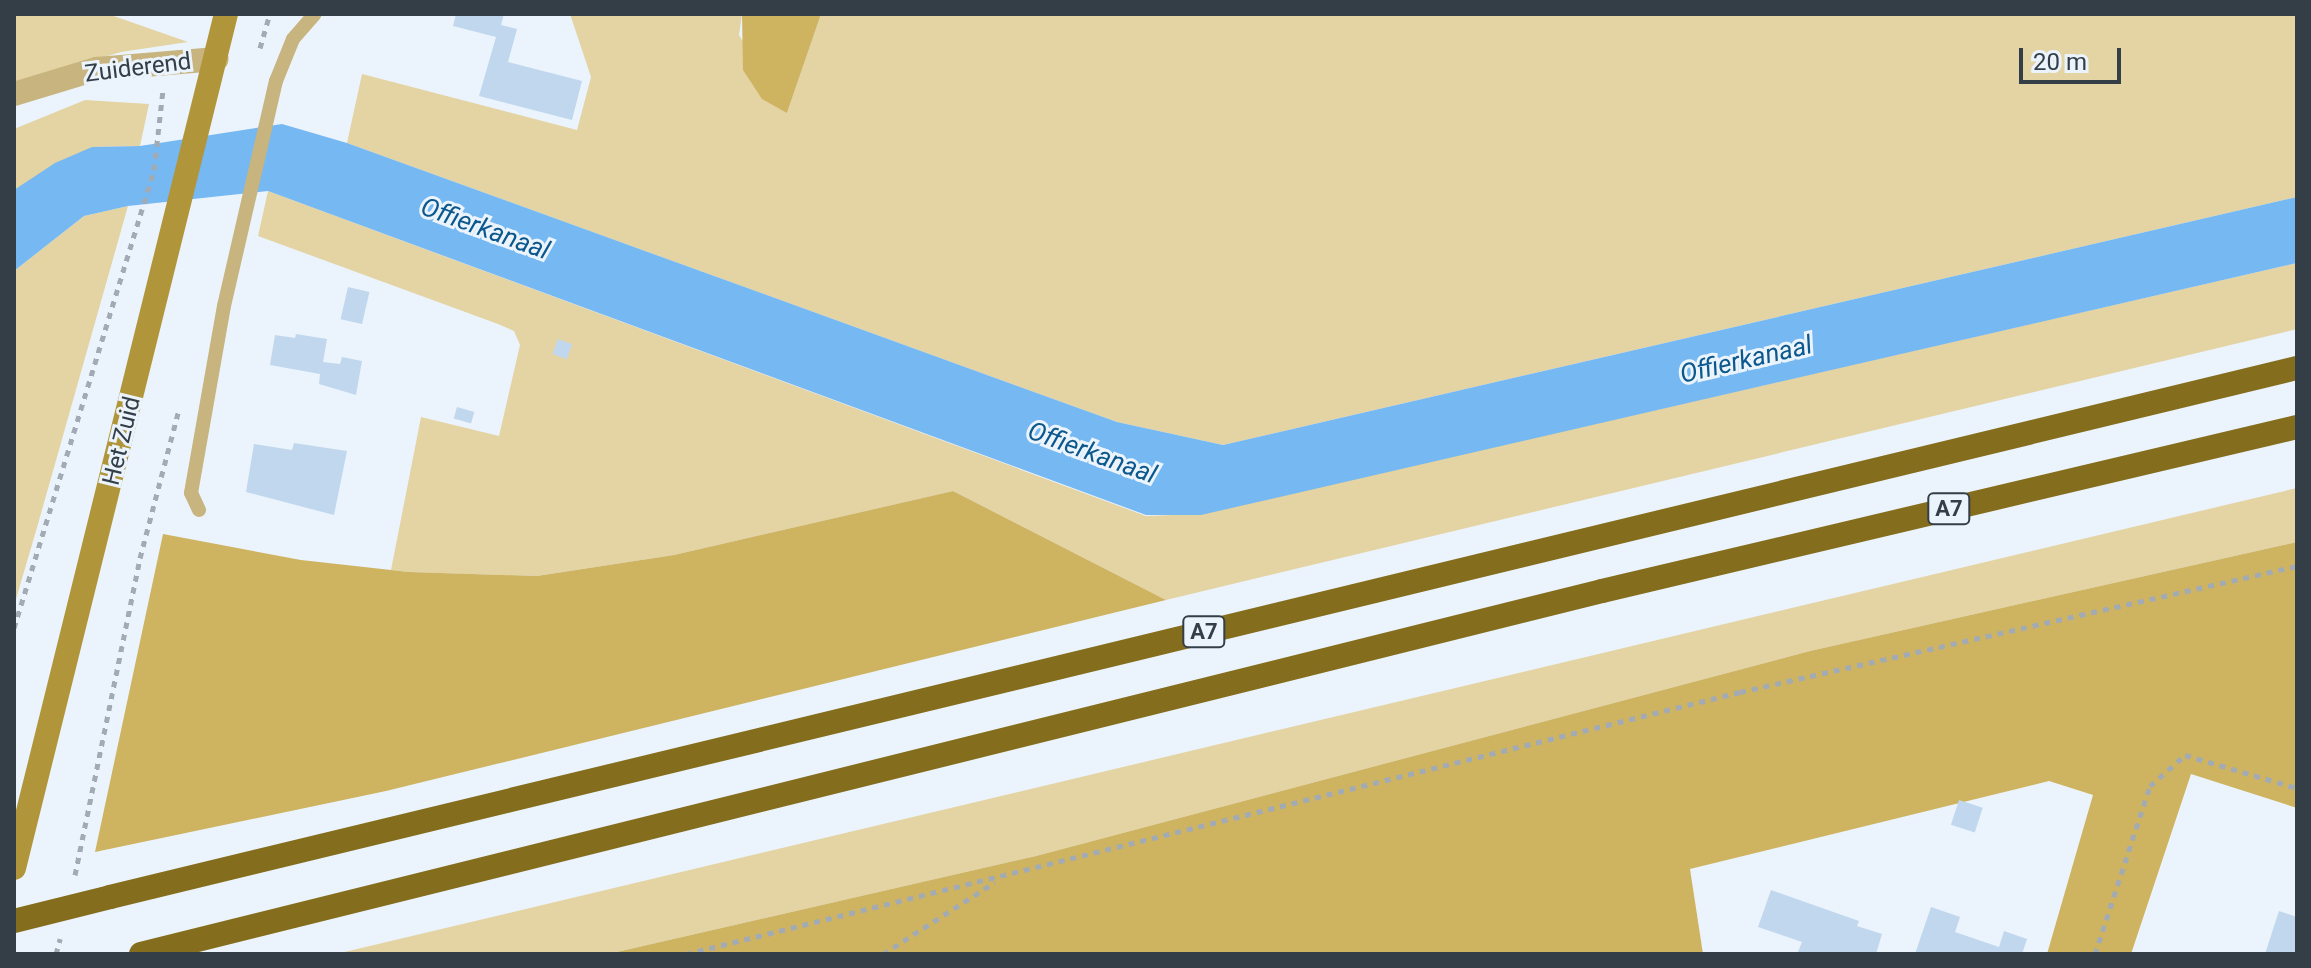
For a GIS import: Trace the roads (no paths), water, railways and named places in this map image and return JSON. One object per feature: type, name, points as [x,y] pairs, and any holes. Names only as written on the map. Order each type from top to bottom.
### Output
[{"type":"highway","name":"A7","points":[[14,921],[2297,368]]},
{"type":"highway","name":"A7","points":[[141,954],[1617,587],[2297,427]]},
{"type":"street","name":"Het Zuid","points":[[14,868],[204,120],[226,14]]},
{"type":"street","name":"Zuiderend","points":[[14,94],[97,69],[217,59]]},
{"type":"lane","points":[[199,510],[191,493],[244,220],[271,106],[293,39],[315,14]]},
{"type":"water","name":"Offierkanaal","points":[[282,124],[347,143],[1117,422],[1223,445],[2297,197],[2297,263],[1201,515],[1146,515],[268,191],[128,206],[84,216],[14,271],[14,190],[55,163],[92,147],[140,146]]}]
